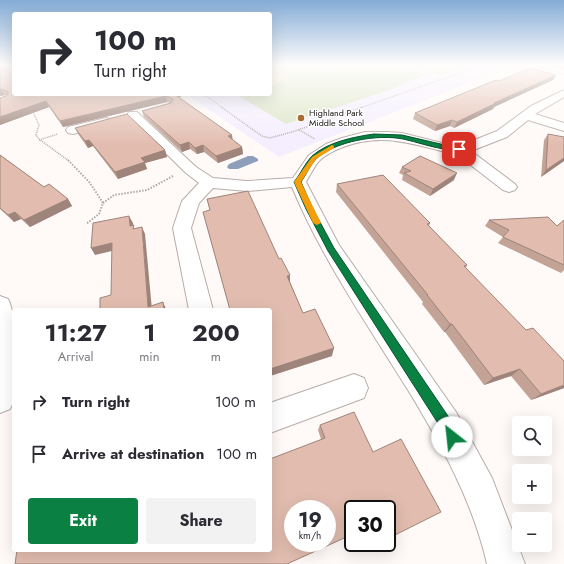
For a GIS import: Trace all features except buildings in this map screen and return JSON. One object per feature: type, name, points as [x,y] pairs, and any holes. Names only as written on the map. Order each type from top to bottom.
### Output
[{"type":"street","points":[[298,182],[314,158],[331,147],[356,138],[374,136],[402,137],[440,147],[459,149],[481,144],[502,134],[535,108],[564,93]]},
{"type":"street","points":[[73,130],[139,113],[191,170],[209,183],[247,186],[298,182]]},
{"type":"street","points":[[525,115],[564,127]]},
{"type":"street","points":[[459,149],[509,187]]},
{"type":"street","points":[[298,182],[331,249],[446,423],[480,490],[506,564]]},
{"type":"street","points":[[201,308],[182,228],[191,201],[209,183]]},
{"type":"street","points":[[0,306],[5,352],[0,399]]},
{"type":"street","points":[[272,417],[354,388]]},
{"type":"path","points":[[206,96],[262,136],[270,138],[408,91]]},
{"type":"path","points":[[29,104],[39,125],[36,135],[41,144],[59,153],[69,162],[100,197],[103,204]]},
{"type":"path","points":[[298,129],[314,139]]},
{"type":"path","points":[[86,224],[99,214],[103,204],[113,194],[125,191],[146,191],[163,180],[191,170]]},
{"type":"shaded area","points":[[272,91],[448,91],[279,157],[189,96],[272,96]]},
{"type":"green space","points":[[272,91],[385,91],[286,124],[239,96],[272,96]]},
{"type":"water","points":[[248,156],[253,156],[258,159],[258,161],[238,169],[229,169],[227,167],[229,164]]},
{"type":"slow traffic","points":[[317,223],[298,182],[314,158],[332,147]]},
{"type":"place","name":"Highland Park Middle School","points":[[301,118]]},
{"type":"route","points":[[452,437],[446,423],[331,249],[298,182],[314,158],[331,147],[365,136],[402,137],[440,147],[459,149]]}]
